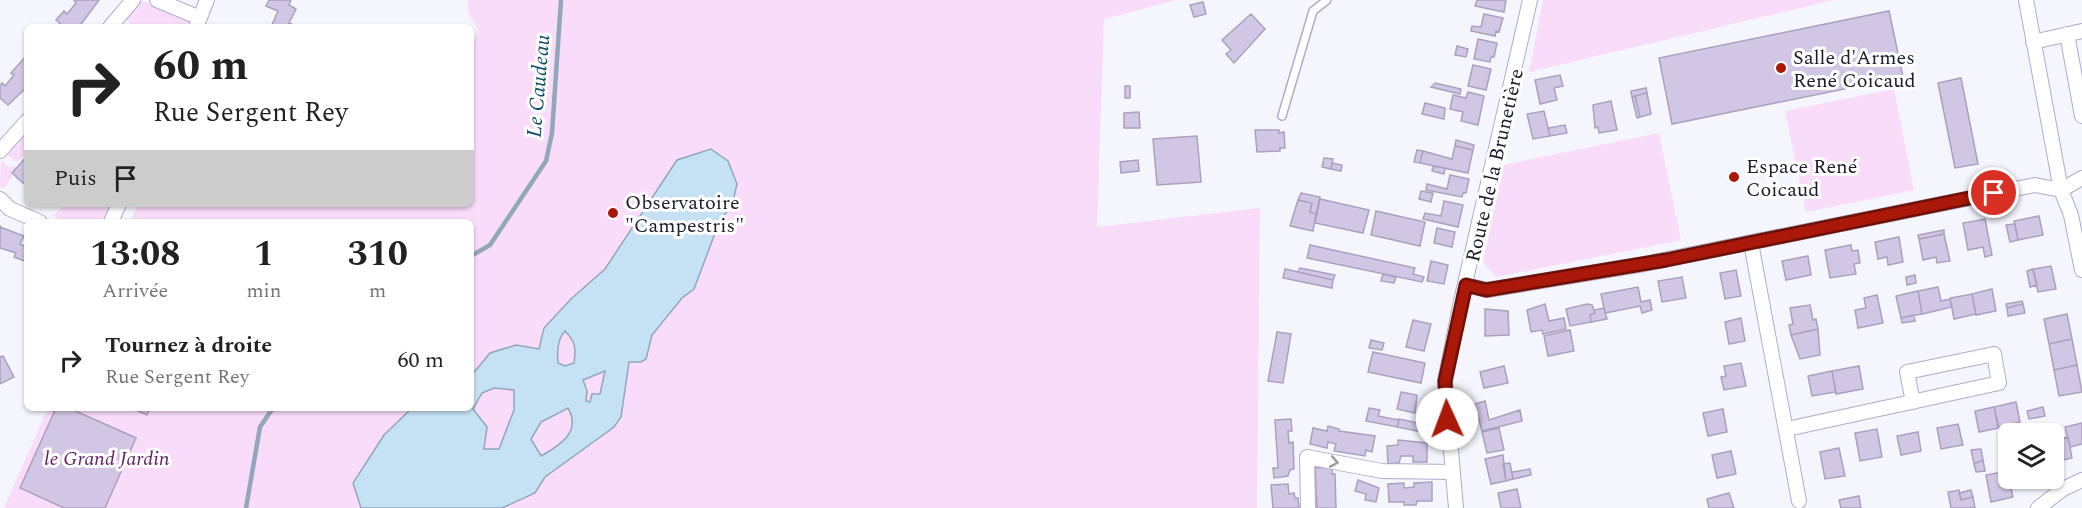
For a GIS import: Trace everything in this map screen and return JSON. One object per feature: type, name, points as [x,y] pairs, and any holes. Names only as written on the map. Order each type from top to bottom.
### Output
[{"type":"street","points":[[113,24],[134,0]]},
{"type":"street","points":[[157,0],[198,23],[207,0]]},
{"type":"street","name":"Route de la Brunetière","points":[[1456,508],[1445,381],[1530,0]]},
{"type":"street","points":[[2026,0],[2061,190],[2071,215],[2082,270]]},
{"type":"street","points":[[2033,42],[2082,31]]},
{"type":"street","points":[[2067,34],[2082,116]]},
{"type":"street","points":[[0,151],[24,124]]},
{"type":"street","points":[[1466,285],[1486,290],[1751,243],[2035,185],[2061,190],[2082,178]]},
{"type":"street","points":[[0,199],[10,209],[33,219]]},
{"type":"street","points":[[1751,243],[1799,501]]},
{"type":"street","points":[[1787,429],[1913,402],[1999,383],[1994,354],[1907,372],[1913,402]]},
{"type":"street","points":[[1308,508],[1306,457],[1382,471],[1453,472]]},
{"type":"street","points":[[2038,508],[2063,489],[2082,480]]},
{"type":"lane","points":[[1282,116],[1313,11],[1327,0]]},
{"type":"green space","points":[[140,0],[191,21],[190,24],[131,24],[124,17]]},
{"type":"green space","name":"le Grand Jardin","points":[[468,0],[1176,0],[1104,19],[1097,227],[1260,208],[1257,508],[4,508],[47,411],[474,411],[474,219],[131,219],[137,207],[474,207],[474,41],[478,30],[468,12]]},
{"type":"green space","points":[[1543,0],[1834,0],[1529,72]]},
{"type":"green space","points":[[1894,89],[1914,190],[1806,212],[1785,111]]},
{"type":"green space","points":[[24,131],[24,155],[17,162],[5,153]]},
{"type":"green space","points":[[1659,133],[1681,240],[1496,277],[1483,262],[1504,165]]},
{"type":"green space","points":[[1,160],[10,168],[13,165],[16,167],[11,173],[13,176],[3,189],[0,186]]},
{"type":"green space","points":[[62,207],[111,207],[105,219],[58,219],[53,216]]},
{"type":"water","points":[[711,149],[728,161],[737,184],[732,206],[720,220],[694,289],[682,298],[652,335],[646,359],[641,362],[629,362],[621,417],[614,427],[545,477],[535,493],[502,508],[361,508],[353,483],[384,435],[409,411],[474,410],[487,427],[484,449],[499,449],[514,410],[514,390],[494,388],[482,393],[474,407],[474,372],[490,353],[516,345],[539,349],[544,328],[571,299],[605,269],[677,160]],"holes":[[[565,331],[573,342],[575,350],[574,363],[565,366],[558,363],[558,346]],[[605,371],[600,394],[592,394],[590,402],[586,401],[587,391],[583,380]],[[568,408],[572,417],[570,431],[561,443],[541,456],[531,439],[541,422]]]},
{"type":"building","points":[[74,0],[99,0],[81,24],[61,24],[56,20],[64,11],[67,14],[76,3]]},
{"type":"building","points":[[269,0],[291,0],[289,5],[296,9],[289,23],[292,24],[272,24],[278,11],[266,6]]},
{"type":"building","points":[[1477,0],[1506,0],[1504,12],[1475,6]]},
{"type":"building","points":[[1203,2],[1206,14],[1194,17],[1190,5]]},
{"type":"building","name":"Salle d'Armes René Coicaud","points":[[1889,11],[1903,77],[1672,124],[1659,58]]},
{"type":"building","points":[[1251,14],[1265,29],[1234,63],[1226,54],[1231,50],[1222,40]]},
{"type":"building","points":[[1484,14],[1503,18],[1499,32],[1496,31],[1495,36],[1471,31],[1472,26],[1481,27]]},
{"type":"building","points":[[1478,39],[1497,43],[1494,57],[1491,57],[1490,62],[1474,59]]},
{"type":"building","points":[[1457,46],[1468,49],[1466,57],[1455,55]]},
{"type":"building","points":[[24,58],[24,90],[8,105],[0,98],[0,86],[2,83],[5,86],[14,75],[11,73]]},
{"type":"building","points":[[1473,65],[1491,69],[1486,90],[1468,86]]},
{"type":"building","points":[[1560,75],[1563,86],[1554,88],[1557,100],[1540,104],[1535,80]]},
{"type":"building","points":[[1961,78],[1978,164],[1955,168],[1938,83]]},
{"type":"building","points":[[1435,83],[1461,89],[1460,94],[1431,87]]},
{"type":"building","points":[[1125,86],[1130,86],[1130,98],[1125,98]]},
{"type":"building","points":[[1646,88],[1647,93],[1632,97],[1631,91]]},
{"type":"building","points":[[1468,92],[1484,96],[1478,125],[1461,121],[1463,112],[1450,109],[1453,95],[1466,98]]},
{"type":"building","points":[[1647,93],[1651,114],[1640,117],[1635,96]]},
{"type":"building","points":[[1635,96],[1640,117],[1637,118],[1632,97]]},
{"type":"building","points":[[1611,101],[1617,130],[1599,133],[1598,127],[1595,128],[1593,105]]},
{"type":"building","points":[[1425,103],[1445,108],[1444,119],[1422,114]]},
{"type":"building","points":[[1544,111],[1550,136],[1533,139],[1527,114]]},
{"type":"building","points":[[1139,112],[1140,128],[1124,128],[1124,113]]},
{"type":"building","points":[[1565,125],[1567,133],[1550,136],[1548,128]]},
{"type":"building","points":[[1255,130],[1284,132],[1285,148],[1280,148],[1280,151],[1257,152]]},
{"type":"building","points":[[1197,136],[1201,182],[1157,185],[1153,139]]},
{"type":"building","points":[[1456,140],[1474,145],[1473,150],[1455,146]]},
{"type":"building","points":[[1455,146],[1473,150],[1468,173],[1420,163],[1423,151],[1452,159]]},
{"type":"building","points":[[1417,150],[1423,151],[1420,163],[1414,162]]},
{"type":"building","points":[[1324,158],[1333,159],[1331,169],[1322,167]]},
{"type":"building","points":[[24,159],[24,183],[12,173]]},
{"type":"building","points":[[1138,160],[1139,171],[1121,173],[1120,162]]},
{"type":"building","points":[[1332,163],[1342,165],[1341,171],[1331,169]]},
{"type":"building","points":[[1433,166],[1445,168],[1444,174],[1432,171]]},
{"type":"building","points":[[1450,175],[1469,179],[1466,193],[1463,193],[1462,197],[1426,190],[1427,184],[1447,189]]},
{"type":"building","points":[[1421,191],[1433,193],[1431,202],[1419,199]]},
{"type":"building","points":[[1301,193],[1320,197],[1316,214],[1310,212],[1312,203],[1298,200]]},
{"type":"building","points":[[1320,199],[1369,210],[1363,233],[1315,223]]},
{"type":"building","points":[[1298,200],[1312,203],[1310,212],[1316,214],[1313,231],[1290,226]]},
{"type":"building","points":[[1444,201],[1463,205],[1458,227],[1423,219],[1425,213],[1441,216]]},
{"type":"building","points":[[1376,211],[1425,222],[1420,246],[1371,235]]},
{"type":"building","points":[[2039,216],[2043,235],[2018,240],[2014,221]]},
{"type":"building","points":[[1985,219],[1992,255],[1985,257],[1983,247],[1968,250],[1963,223]]},
{"type":"building","points":[[2015,224],[2018,240],[2010,242],[2006,225]]},
{"type":"building","points":[[0,227],[24,236],[20,244],[24,246],[24,261],[14,257],[16,253],[0,248]]},
{"type":"building","points":[[1437,228],[1455,232],[1452,247],[1434,243]]},
{"type":"building","points":[[1944,230],[1944,234],[1919,239],[1918,235]]},
{"type":"building","points":[[1944,234],[1950,261],[1937,263],[1936,257],[1923,260],[1919,239]]},
{"type":"building","points":[[1899,237],[1903,262],[1888,265],[1887,257],[1878,259],[1875,242]]},
{"type":"building","points":[[1310,245],[1415,268],[1413,274],[1424,277],[1422,282],[1307,258]]},
{"type":"building","points":[[1851,245],[1852,251],[1858,250],[1860,263],[1854,264],[1856,274],[1830,278],[1825,250]]},
{"type":"building","points":[[1808,256],[1811,275],[1786,280],[1782,261]]},
{"type":"building","points":[[1431,261],[1448,265],[1444,284],[1427,281]]},
{"type":"building","points":[[2051,266],[2056,289],[2038,292],[2033,269]]},
{"type":"building","points":[[1300,268],[1335,275],[1333,280],[1298,272]]},
{"type":"building","points":[[1285,269],[1333,280],[1332,288],[1283,278]]},
{"type":"building","points":[[2033,269],[2037,285],[2030,287],[2027,271]]},
{"type":"building","points":[[1736,270],[1741,296],[1725,299],[1720,273]]},
{"type":"building","points":[[1383,274],[1396,277],[1394,283],[1381,281]]},
{"type":"building","points":[[1915,275],[1916,283],[1907,285],[1906,277]]},
{"type":"building","points":[[1682,277],[1686,298],[1662,302],[1658,281]]},
{"type":"building","points":[[1638,287],[1641,302],[1650,300],[1652,310],[1642,313],[1640,306],[1605,313],[1601,294]]},
{"type":"building","points":[[1938,287],[1941,301],[1950,299],[1952,307],[1922,314],[1918,291]]},
{"type":"building","points":[[1992,289],[1996,311],[1976,315],[1972,294]]},
{"type":"building","points":[[1918,291],[1922,314],[1901,318],[1896,296]]},
{"type":"building","points":[[1972,294],[1976,314],[1954,319],[1950,298]]},
{"type":"building","points":[[1877,295],[1883,323],[1858,328],[1855,310],[1866,308],[1864,298]]},
{"type":"building","points":[[2022,301],[2023,304],[2007,308],[2006,304]]},
{"type":"building","points":[[1545,304],[1549,321],[1564,318],[1566,329],[1543,334],[1542,330],[1531,332],[1527,310]]},
{"type":"building","points":[[2023,304],[2025,313],[2008,316],[2007,308]]},
{"type":"building","points":[[1592,305],[1595,313],[1590,315],[1591,322],[1570,326],[1566,309]]},
{"type":"building","points":[[1810,305],[1813,320],[1816,319],[1818,329],[1791,335],[1789,325],[1793,324],[1790,308]]},
{"type":"building","points":[[1604,308],[1607,319],[1591,322],[1590,315],[1595,313],[1594,310]]},
{"type":"building","points":[[1485,309],[1508,311],[1509,335],[1485,336]]},
{"type":"building","points":[[2067,314],[2072,339],[2049,344],[2044,319]]},
{"type":"building","points":[[1914,315],[1915,321],[1902,323],[1901,318]]},
{"type":"building","points":[[1741,318],[1745,341],[1729,344],[1725,322]]},
{"type":"building","points":[[1413,320],[1431,324],[1424,351],[1406,347]]},
{"type":"building","points":[[1818,329],[1820,355],[1800,359],[1791,335]]},
{"type":"building","points":[[1570,330],[1574,351],[1548,356],[1544,336]]},
{"type":"building","points":[[1277,332],[1291,334],[1283,383],[1268,381]]},
{"type":"building","points":[[2072,339],[2077,365],[2054,370],[2049,344]]},
{"type":"building","points":[[1371,340],[1384,343],[1382,350],[1369,348]]},
{"type":"building","points":[[1373,352],[1425,363],[1421,383],[1368,372]]},
{"type":"building","points":[[3,356],[14,377],[0,384],[0,357]]},
{"type":"building","points":[[1741,363],[1746,386],[1724,390],[1721,377],[1726,376],[1724,366]]},
{"type":"building","points":[[2077,365],[2082,392],[2059,396],[2054,370]]},
{"type":"building","points":[[1504,366],[1508,383],[1484,388],[1480,372]]},
{"type":"building","points":[[1859,366],[1863,389],[1836,394],[1832,371]]},
{"type":"building","points":[[1832,371],[1836,392],[1812,396],[1808,376]]},
{"type":"building","points":[[1401,392],[1417,395],[1415,413],[1397,409]]},
{"type":"building","points":[[1485,401],[1489,420],[1520,410],[1522,421],[1482,431],[1475,404]]},
{"type":"building","points":[[2016,402],[2020,422],[1998,423],[1998,427],[1994,407]]},
{"type":"building","points":[[1994,407],[1998,428],[1979,432],[1975,411]]},
{"type":"building","points":[[2043,407],[2045,416],[2029,419],[2027,411]]},
{"type":"building","points":[[1369,408],[1380,410],[1378,416],[1399,420],[1397,427],[1366,421]]},
{"type":"building","points":[[1723,409],[1727,432],[1708,436],[1703,413]]},
{"type":"building","points":[[55,411],[76,411],[136,438],[105,508],[64,508],[20,488]]},
{"type":"building","points":[[1291,419],[1292,431],[1288,431],[1289,443],[1293,442],[1294,469],[1290,470],[1288,476],[1274,478],[1273,468],[1278,468],[1275,420]]},
{"type":"building","points":[[1399,419],[1433,426],[1432,434],[1397,427]]},
{"type":"building","points":[[2082,423],[2082,444],[2070,447],[2065,427]]},
{"type":"building","points":[[1958,424],[1963,445],[1941,449],[1937,428]]},
{"type":"building","points":[[1328,426],[1339,429],[1339,431],[1375,436],[1372,452],[1366,450],[1365,456],[1334,451],[1336,444],[1328,442],[1327,448],[1310,444],[1313,428],[1327,431]]},
{"type":"building","points":[[1499,428],[1504,450],[1487,453],[1482,432]]},
{"type":"building","points":[[1877,429],[1882,457],[1860,461],[1855,433]]},
{"type":"building","points":[[1918,432],[1921,451],[1901,455],[1897,436]]},
{"type":"building","points":[[2068,437],[2072,458],[2064,460],[2064,438]]},
{"type":"building","points":[[1398,440],[1427,443],[1427,462],[1413,462],[1413,456],[1401,456],[1399,463],[1388,464],[1387,446],[1398,445]]},
{"type":"building","points":[[1839,448],[1845,476],[1825,479],[1820,452]]},
{"type":"building","points":[[1981,449],[1983,460],[1974,464],[1971,450]]},
{"type":"building","points":[[1731,451],[1736,474],[1717,478],[1712,455]]},
{"type":"building","points":[[1503,455],[1506,481],[1491,484],[1485,459]]},
{"type":"building","points":[[1983,460],[1985,471],[1976,472],[1974,464]]},
{"type":"building","points":[[1510,463],[1513,479],[1506,481],[1503,464]]},
{"type":"building","points":[[1332,467],[1332,474],[1335,474],[1336,508],[1317,508],[1315,468]]},
{"type":"building","points":[[1530,469],[1531,475],[1513,479],[1512,472]]},
{"type":"building","points":[[1998,473],[1998,489],[2011,489],[2013,497],[1991,502],[1986,475]]},
{"type":"building","points":[[1358,480],[1379,488],[1376,502],[1365,500],[1366,494],[1355,491]]},
{"type":"building","points":[[1432,482],[1432,501],[1417,501],[1416,505],[1389,502],[1388,484],[1404,483],[1404,488],[1414,487],[1414,483]]},
{"type":"building","points":[[1288,484],[1289,494],[1294,493],[1295,498],[1298,498],[1299,508],[1273,508],[1271,485]]},
{"type":"building","points":[[1517,489],[1521,508],[1501,508],[1498,493]]},
{"type":"building","points":[[1959,490],[1961,500],[1973,497],[1975,508],[1951,508],[1948,492]]},
{"type":"building","points":[[1971,490],[1973,497],[1961,500],[1959,493]]},
{"type":"building","points":[[1729,493],[1734,508],[1709,508],[1707,499]]},
{"type":"building","points":[[1859,496],[1861,508],[1841,508],[1839,500]]},
{"type":"waterway","name":"Le Caudeau","points":[[474,254],[490,245],[546,161],[552,133],[561,0]]},
{"type":"waterway","name":"Le Caudeau","points":[[246,508],[260,427],[271,411]]},
{"type":"place","name":"Salle d'Armes René Coicaud","points":[[1781,68]]},
{"type":"place","name":"Espace René Coicaud","points":[[1734,177]]},
{"type":"place","name":"Observatoire \"Campestris\"","points":[[613,213]]},
{"type":"route","points":[[1447,419],[1445,381],[1466,285],[1486,290],[1630,267],[1994,193]]}]
